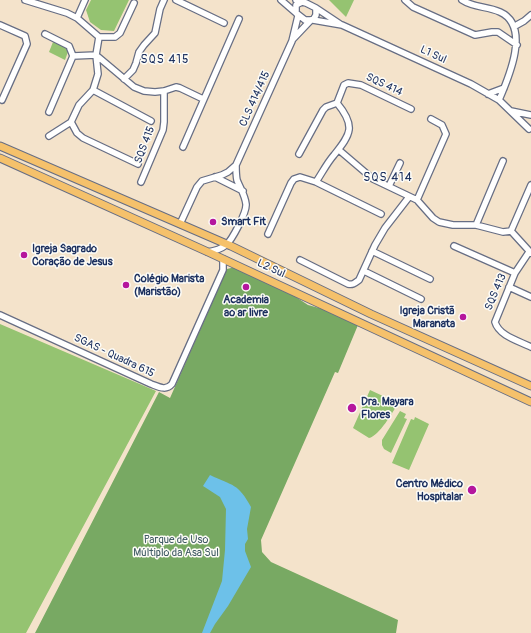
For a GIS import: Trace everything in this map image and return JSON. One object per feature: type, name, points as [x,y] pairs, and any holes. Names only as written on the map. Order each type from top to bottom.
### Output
[{"type":"main road","name":"L2 Sul","points":[[0,146],[140,208],[227,244],[371,314],[531,386]]},
{"type":"main road","name":"L2 Sul","points":[[0,158],[208,252],[531,402]]},
{"type":"main road","points":[[134,219],[135,212],[140,208]]},
{"type":"main road","points":[[258,275],[264,269],[264,262]]},
{"type":"street","points":[[26,0],[77,18],[99,37],[117,36],[120,33],[134,3]]},
{"type":"street","points":[[77,18],[85,0]]},
{"type":"street","points":[[124,79],[133,70],[142,48],[155,33],[160,9],[164,0]]},
{"type":"street","points":[[176,0],[224,23]]},
{"type":"street","points":[[281,0],[297,14],[305,20],[312,20],[316,15],[316,8],[299,1],[296,6],[297,14]]},
{"type":"street","points":[[405,0],[413,7],[475,35],[498,32],[516,45]]},
{"type":"street","points":[[462,0],[469,5],[501,12],[509,18],[515,26],[516,45],[510,77],[499,100]]},
{"type":"street","name":"L1 Sul","points":[[316,8],[342,25],[433,66],[499,100],[530,130]]},
{"type":"street","name":"CLS 414/415","points":[[236,165],[292,41],[297,14]]},
{"type":"street","points":[[515,26],[531,15]]},
{"type":"street","points":[[183,147],[239,19]]},
{"type":"street","name":"CLS 414/415","points":[[292,41],[312,20]]},
{"type":"street","name":"L1 Sul","points":[[312,20],[342,25]]},
{"type":"street","points":[[0,25],[25,36],[27,44],[2,100]]},
{"type":"street","points":[[45,34],[69,46],[73,56],[49,112]]},
{"type":"street","points":[[49,136],[71,122],[78,105],[93,90],[98,74],[96,55],[99,37]]},
{"type":"street","points":[[73,56],[96,55],[134,87],[144,91],[164,91],[176,87],[203,99]]},
{"type":"street","name":"SQS 414","points":[[337,103],[344,85],[353,83],[361,85],[411,109]]},
{"type":"street","points":[[488,94],[504,88]]},
{"type":"street","name":"SQS 415","points":[[93,90],[151,121]]},
{"type":"street","name":"SQS 415","points":[[142,182],[163,130],[164,91]]},
{"type":"street","points":[[299,154],[323,110],[326,107],[337,103],[345,113],[350,123],[350,130],[339,150],[316,182]]},
{"type":"street","points":[[511,111],[530,115],[528,123],[530,130]]},
{"type":"street","points":[[417,200],[446,134],[442,125],[431,119]]},
{"type":"street","name":"SQS 415","points":[[71,122],[77,133],[82,138],[138,164]]},
{"type":"street","points":[[339,150],[372,179],[417,200],[433,218],[439,222],[454,225],[476,225],[503,232],[511,231],[531,185]]},
{"type":"street","points":[[476,225],[503,161]]},
{"type":"street","points":[[389,186],[400,163]]},
{"type":"street","points":[[180,224],[197,187],[202,181],[228,172],[236,165]]},
{"type":"street","points":[[208,252],[227,244],[232,238],[246,210],[246,201],[236,175],[236,165]]},
{"type":"street","points":[[215,177],[243,191]]},
{"type":"street","points":[[268,234],[293,181],[300,177],[316,182],[381,214]]},
{"type":"street","points":[[300,260],[351,284],[359,280],[372,251],[385,228],[409,197]]},
{"type":"street","name":"SQS 413","points":[[511,231],[530,252],[515,273],[496,320],[497,327],[505,335],[531,347]]},
{"type":"street","name":"SQS 413","points":[[454,246],[515,273]]},
{"type":"street","points":[[372,251],[430,279]]},
{"type":"street","name":"SGAS - Quadra 615","points":[[0,315],[161,389],[172,384],[223,270],[223,260]]},
{"type":"street","points":[[223,270],[233,264]]},
{"type":"street","points":[[364,271],[421,299]]},
{"type":"street","points":[[510,287],[531,296]]},
{"type":"green space","points":[[91,0],[129,0],[114,31],[101,30],[90,22],[86,10]]},
{"type":"green space","points":[[329,0],[354,0],[346,17]]},
{"type":"green space","points":[[53,42],[69,49],[65,60],[49,52]]},
{"type":"green space","name":"Parque de Uso Múltiplo da Asa Sul","points":[[235,267],[290,293],[308,305],[330,311],[358,325],[338,373],[335,372],[261,540],[262,552],[271,562],[398,620],[396,633],[35,633],[159,392],[170,398],[227,269]]},
{"type":"green space","points":[[0,324],[156,391],[26,633],[0,633]]},
{"type":"green space","points":[[370,390],[398,403],[389,418],[377,433],[369,438],[353,428]]},
{"type":"green space","points":[[400,411],[406,414],[404,418],[407,419],[391,453],[384,449],[382,440]]},
{"type":"green space","points":[[415,417],[429,424],[409,470],[392,463],[411,419],[414,420]]},
{"type":"water","points":[[210,475],[238,489],[251,507],[247,529],[248,539],[245,544],[245,551],[251,567],[210,633],[202,633],[222,581],[225,550],[226,509],[220,497],[203,486]]},
{"type":"place","name":"Smart Fit","points":[[213,222]]},
{"type":"place","name":"Igreja Sagrado Coração de Jesus","points":[[24,255]]},
{"type":"place","name":"Colégio Marista (Maristão)","points":[[126,285]]},
{"type":"place","name":"Academia ao ar livre","points":[[246,287]]},
{"type":"place","name":"Igreja Cristã Maranata","points":[[463,317]]},
{"type":"place","name":"Dra. Mayara Flores","points":[[352,408]]},
{"type":"place","name":"Centro Médico Hospitalar","points":[[472,490]]},
{"type":"district","name":"SQS 415","points":[[165,60]]},
{"type":"district","name":"SQS 414","points":[[388,178]]}]
